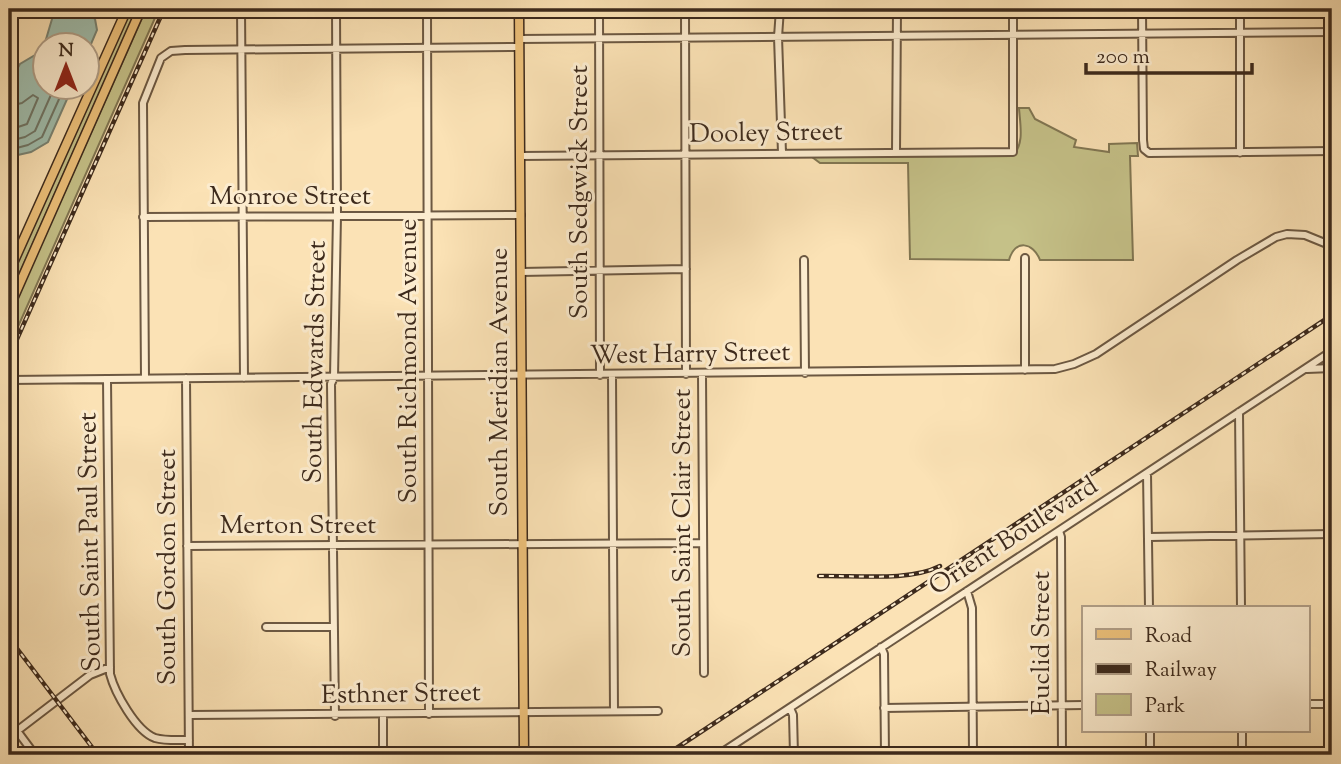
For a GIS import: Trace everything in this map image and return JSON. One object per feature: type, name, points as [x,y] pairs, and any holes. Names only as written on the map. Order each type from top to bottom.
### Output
[{"type":"main road","points":[[9,272],[127,9]]},
{"type":"main road","points":[[9,308],[141,9]]},
{"type":"main road","name":"South Meridian Avenue","points":[[519,9],[524,755]]},
{"type":"street","points":[[241,9],[244,378]]},
{"type":"street","name":"South Edwards Street","points":[[335,716],[331,384],[334,377],[337,216],[336,9]]},
{"type":"street","name":"South Richmond Avenue","points":[[427,9],[429,714]]},
{"type":"street","name":"South Sedgwick Street","points":[[599,9],[600,375]]},
{"type":"street","name":"South Saint Clair Street","points":[[685,9],[686,374]]},
{"type":"street","points":[[780,9],[778,37],[782,153]]},
{"type":"street","points":[[896,152],[897,9]]},
{"type":"street","points":[[1013,9],[1013,34]]},
{"type":"street","points":[[1142,9],[1143,140],[1144,149],[1149,153],[1332,150]]},
{"type":"street","points":[[1240,9],[1240,152]]},
{"type":"street","points":[[145,378],[143,103],[161,58],[171,51],[427,47],[599,39],[1332,32]]},
{"type":"street","name":"Dooley Street","points":[[520,156],[1013,152],[1013,34]]},
{"type":"street","name":"Monroe Street","points":[[143,217],[521,215]]},
{"type":"street","name":"West Harry Street","points":[[9,380],[1055,369],[1085,360],[1276,237],[1287,234],[1305,235],[1332,246]]},
{"type":"street","points":[[1026,258],[1026,370]]},
{"type":"street","points":[[804,260],[804,373]]},
{"type":"street","points":[[521,272],[686,269]]},
{"type":"street","name":"Orient Boulevard","points":[[718,755],[1332,351]]},
{"type":"street","points":[[1305,369],[1332,368]]},
{"type":"street","name":"South Saint Clair Street","points":[[702,373],[704,673]]},
{"type":"street","points":[[612,375],[614,711]]},
{"type":"street","name":"South Gordon Street","points":[[186,378],[189,755]]},
{"type":"street","name":"South Saint Paul Street","points":[[107,379],[110,667],[116,692],[145,733],[163,739],[189,740]]},
{"type":"street","points":[[1239,412],[1241,606]]},
{"type":"street","points":[[1147,473],[1149,606]]},
{"type":"street","name":"Euclid Street","points":[[1059,531],[1062,755]]},
{"type":"street","points":[[1149,537],[1332,534]]},
{"type":"street","name":"Merton Street","points":[[187,546],[702,543]]},
{"type":"street","points":[[967,590],[972,608],[973,755]]},
{"type":"street","points":[[266,627],[334,627]]},
{"type":"street","points":[[881,647],[884,654],[885,755]]},
{"type":"street","points":[[9,737],[90,675],[110,667]]},
{"type":"street","points":[[1310,704],[1332,704]]},
{"type":"street","points":[[884,708],[1082,705]]},
{"type":"street","points":[[790,708],[793,715],[794,755]]},
{"type":"street","name":"Esthner Street","points":[[189,715],[335,716],[658,711]]},
{"type":"street","points":[[383,715],[383,755]]},
{"type":"street","points":[[9,720],[35,755]]},
{"type":"street","points":[[1150,732],[1150,755]]},
{"type":"street","points":[[1242,732],[1242,755]]},
{"type":"green space","points":[[130,9],[137,9],[102,88],[102,72]]},
{"type":"green space","points":[[146,9],[159,9],[9,347],[9,317]]},
{"type":"green space","points":[[88,102],[96,102],[9,297],[9,280]]},
{"type":"green space","points":[[1019,108],[1029,108],[1035,119],[1076,140],[1074,147],[1109,152],[1109,144],[1137,143],[1138,156],[1130,156],[1133,260],[1040,260],[1033,249],[1024,245],[1015,249],[1009,260],[910,259],[908,163],[820,163],[812,157],[1012,156],[1020,140]]},
{"type":"water","points":[[55,9],[78,9],[95,19],[97,30],[96,32],[48,32]]},
{"type":"water","points":[[32,57],[32,102],[66,102],[48,142],[31,152],[9,157],[9,83],[20,64]]},
{"type":"railway","points":[[9,357],[164,9]]},
{"type":"railway","points":[[666,755],[1332,315]]},
{"type":"railway","points":[[819,576],[898,576],[940,566]]},
{"type":"railway","points":[[9,638],[98,755]]}]
